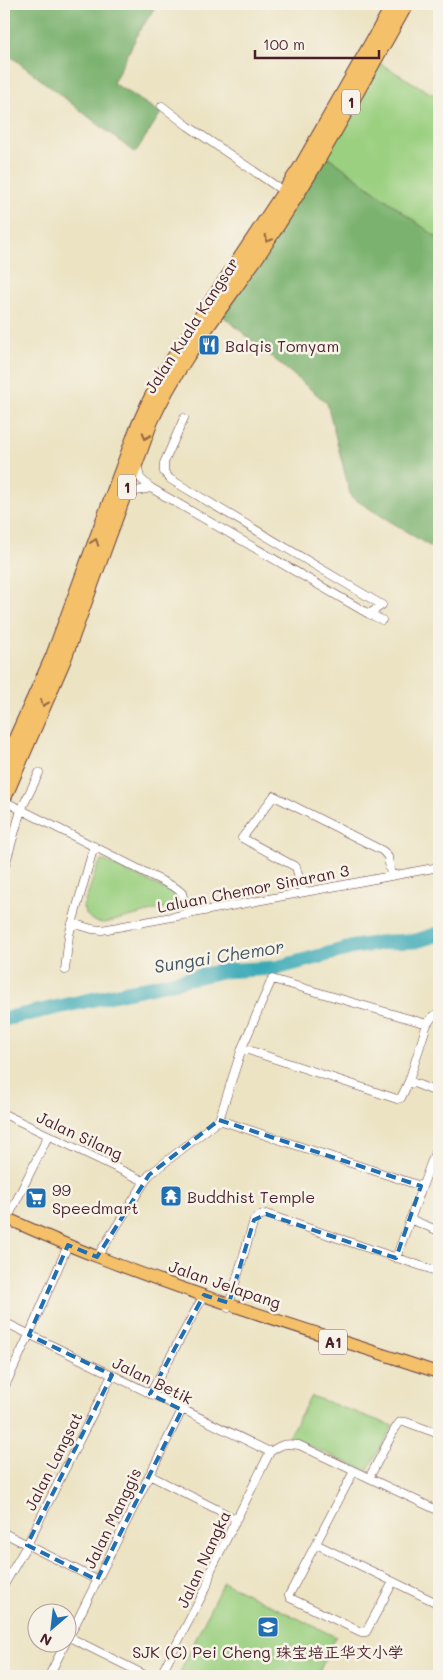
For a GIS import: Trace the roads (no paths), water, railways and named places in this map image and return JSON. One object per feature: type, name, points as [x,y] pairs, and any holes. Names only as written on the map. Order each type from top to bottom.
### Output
[{"type":"highway","name":"Jalan Kuala Kangsar","points":[[4,765],[53,656],[148,402],[172,361],[290,195],[309,153],[394,4]]},
{"type":"highway","name":"Jalan Kuala Kangsar","points":[[4,800],[64,659],[157,407],[175,374],[262,248],[290,195],[406,4]]},
{"type":"main road","name":"Jalan Jelapang","points":[[5,1222],[31,1236],[228,1306],[439,1377]]},
{"type":"main road","name":"Jalan Jelapang","points":[[67,1248],[97,1257],[203,1297]]},
{"type":"main road","name":"Jalan Jelapang","points":[[228,1306],[439,1373]]},
{"type":"street","points":[[162,106],[188,126],[290,195]]},
{"type":"street","points":[[184,418],[164,464],[164,472],[170,479],[382,605],[369,614]]},
{"type":"street","points":[[136,461],[140,478],[151,488],[382,620]]},
{"type":"street","points":[[123,498],[136,491],[151,488]]},
{"type":"street","points":[[193,513],[200,497]]},
{"type":"street","points":[[4,869],[21,810],[38,773]]},
{"type":"street","points":[[303,892],[296,867],[242,838],[274,796],[383,852],[388,857],[391,876]]},
{"type":"street","points":[[4,800],[180,890],[188,915]]},
{"type":"street","points":[[65,970],[66,949],[72,923],[94,846]]},
{"type":"street","name":"Laluan Chemor Sinaran 3","points":[[72,923],[102,930],[439,867]]},
{"type":"street","points":[[97,1257],[149,1175],[219,1120],[242,1048],[272,979],[427,1024]]},
{"type":"street","points":[[242,1048],[397,1099],[404,1096],[427,1024],[433,1016],[439,1013]]},
{"type":"street","points":[[409,1081],[439,1093]]},
{"type":"street","name":"Jalan Silang","points":[[4,1114],[144,1181]]},
{"type":"street","points":[[219,1120],[421,1186]]},
{"type":"street","points":[[5,1222],[48,1136]]},
{"type":"street","points":[[396,1258],[439,1141]]},
{"type":"street","points":[[228,1306],[254,1220],[266,1214],[439,1272]]},
{"type":"street","points":[[410,1218],[439,1231]]},
{"type":"street","points":[[4,1388],[67,1248]]},
{"type":"street","points":[[150,1394],[203,1297]]},
{"type":"street","name":"Jalan Betik","points":[[4,1322],[270,1452]]},
{"type":"street","name":"Jalan Langsat","points":[[4,1585],[27,1545],[112,1375]]},
{"type":"street","name":"Jalan Manggis","points":[[78,1618],[182,1410]]},
{"type":"street","points":[[369,1478],[400,1422],[406,1422],[439,1434]]},
{"type":"street","points":[[270,1452],[280,1445],[287,1443],[299,1445],[438,1509]]},
{"type":"street","name":"Jalan Nangka","points":[[160,1676],[207,1586],[211,1570],[270,1452]]},
{"type":"street","points":[[354,1471],[289,1595],[290,1598],[361,1632],[366,1632],[393,1582]]},
{"type":"street","points":[[149,1475],[236,1519]]},
{"type":"street","points":[[4,1533],[97,1580]]},
{"type":"street","points":[[316,1544],[439,1604]]},
{"type":"street","points":[[78,1645],[147,1676]]},
{"type":"street","name":"Jalan Manggis","points":[[49,1676],[61,1652]]},
{"type":"waterway","name":"Sungai Chemor","points":[[4,1019],[222,971],[276,968],[354,947],[387,942],[416,941],[439,934]]},
{"type":"place","name":"Balqis Tomyam","points":[[209,345]]},
{"type":"place","name":"Buddhist Temple","points":[[171,1196]]},
{"type":"place","name":"99 Speedmart","points":[[36,1198]]},
{"type":"place","name":"SJK (C) Pei Cheng 珠宝培正华文小学","points":[[268,1627]]}]
